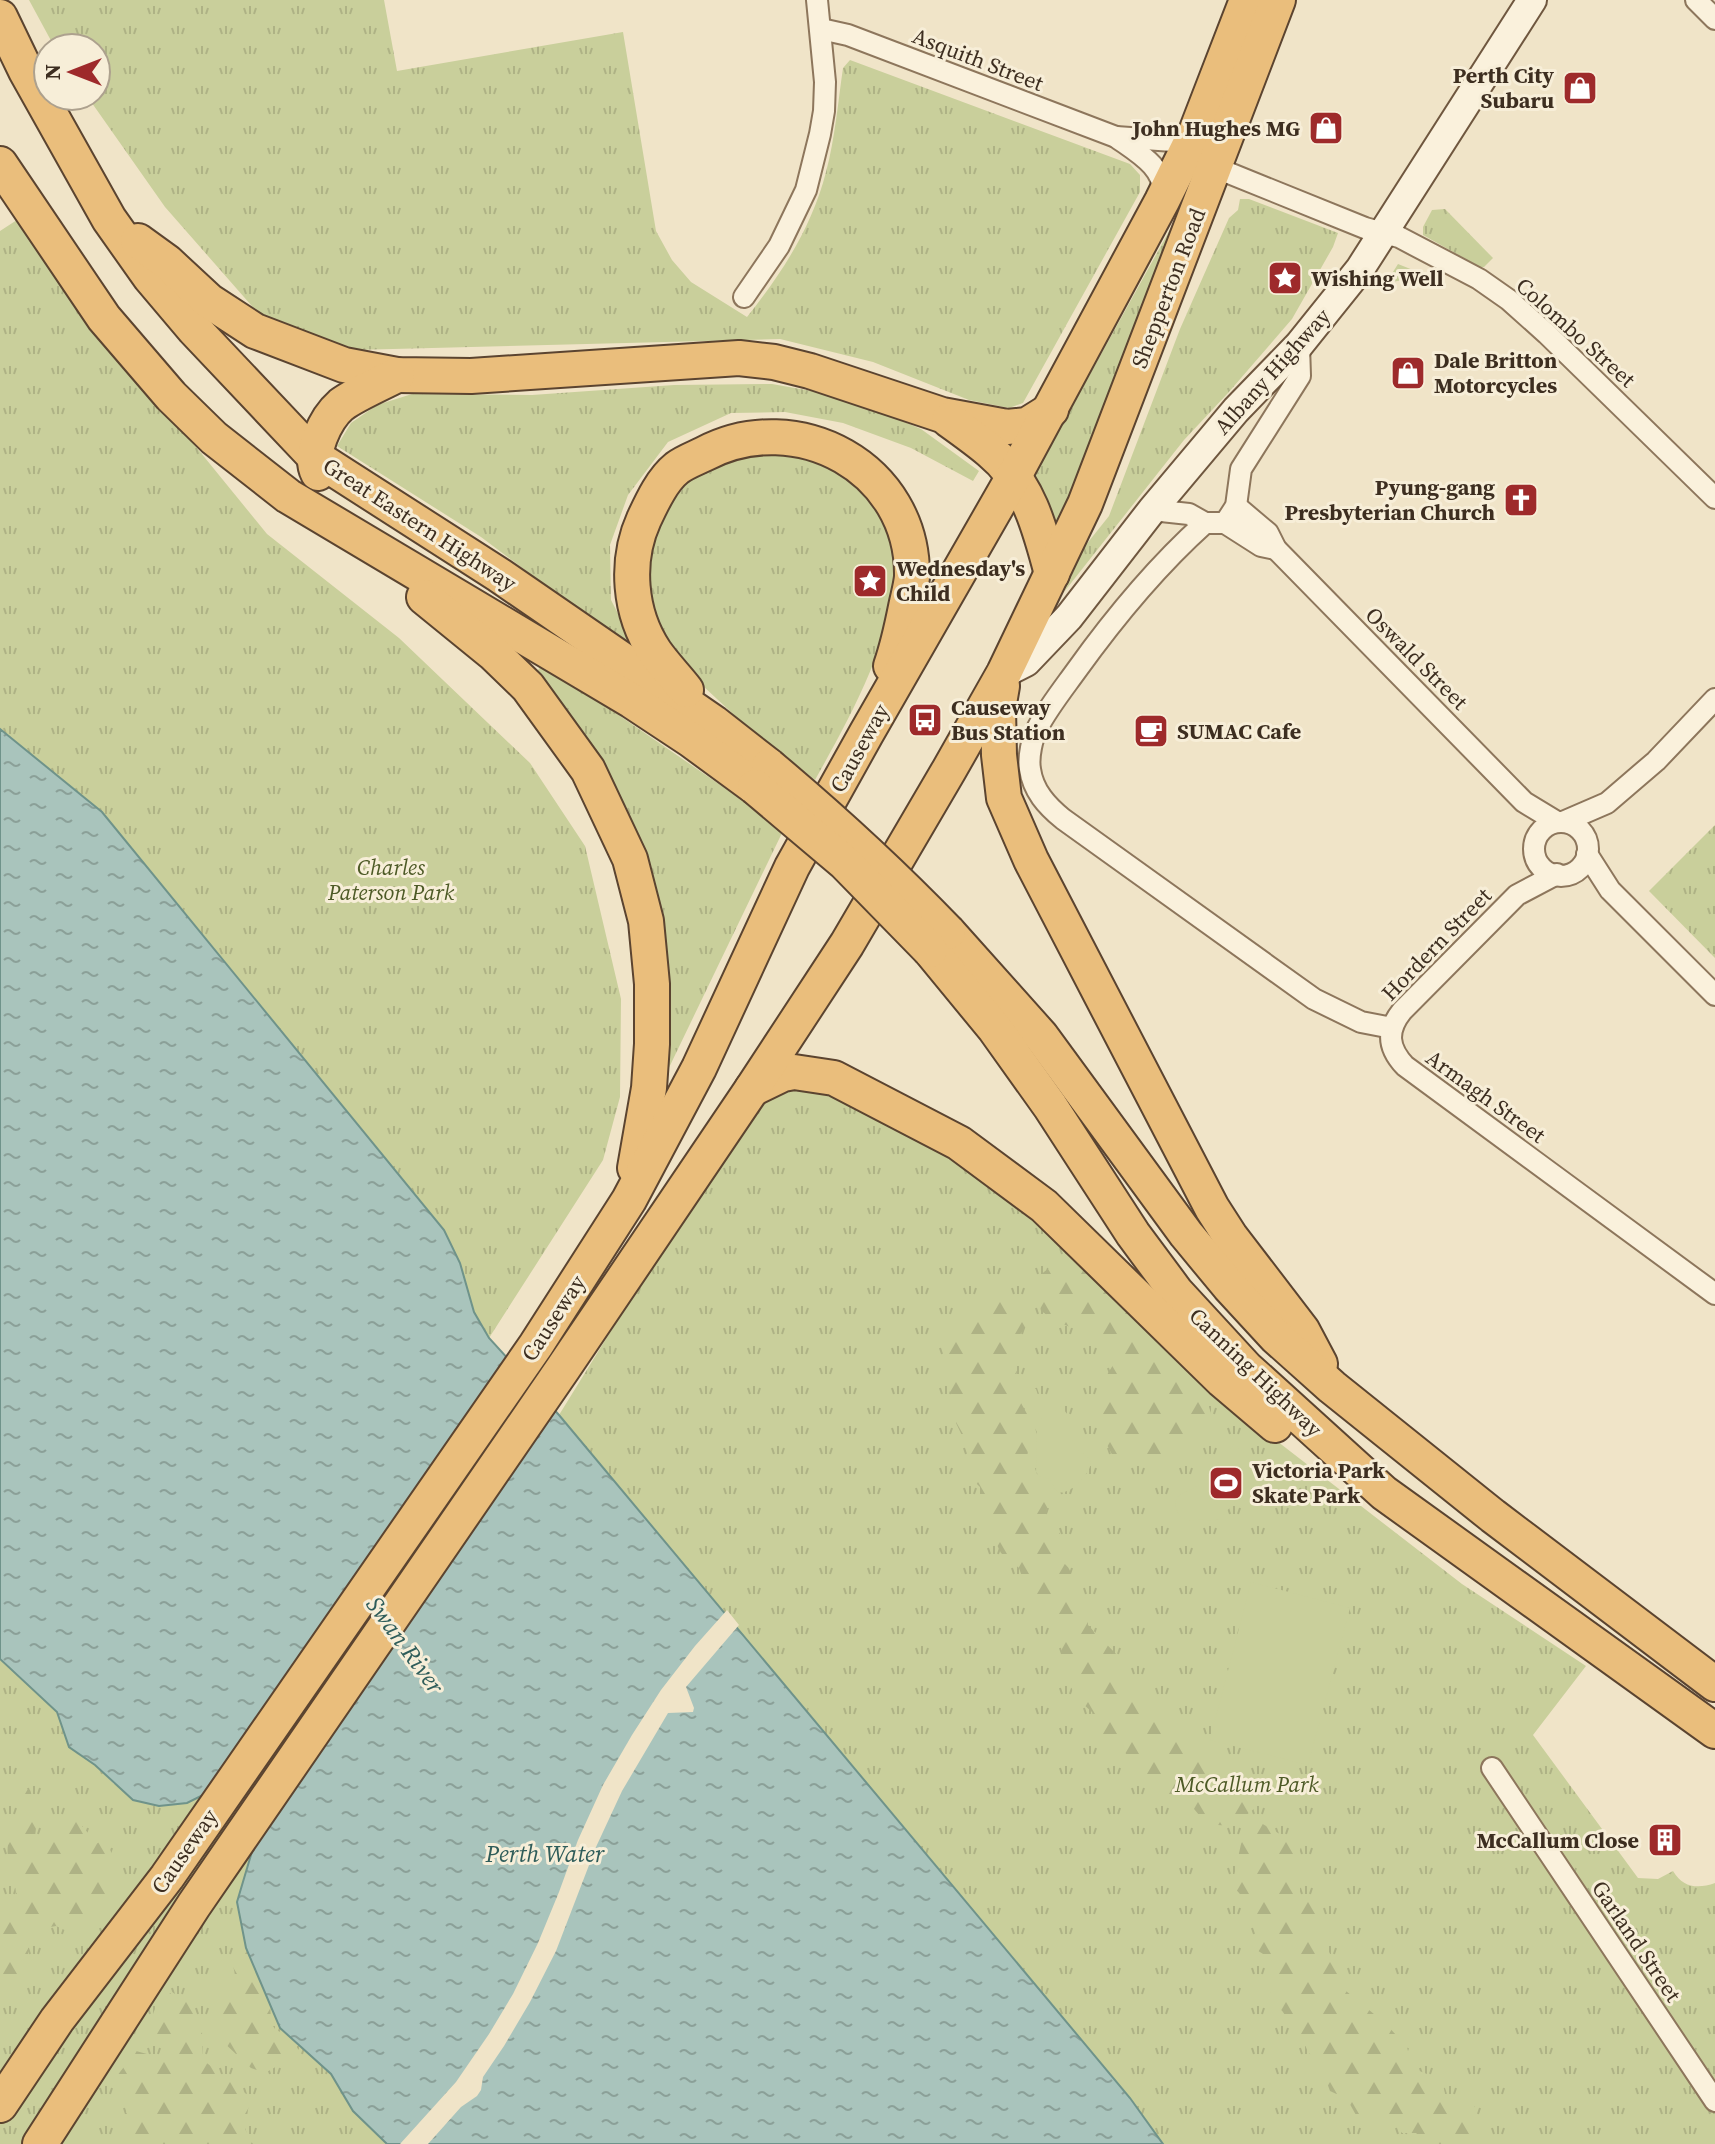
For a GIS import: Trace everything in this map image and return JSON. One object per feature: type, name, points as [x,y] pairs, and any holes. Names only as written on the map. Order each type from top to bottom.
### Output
[{"type":"highway","name":"Shepperton Road","points":[[1014,476],[1196,132],[1247,0]]},
{"type":"highway","name":"Shepperton Road","points":[[1052,574],[1085,504],[1278,0]]},
{"type":"highway","name":"Great Eastern Highway","points":[[0,17],[26,71],[109,219],[150,277],[194,329],[315,457],[499,575],[714,723],[845,863],[939,941]]},
{"type":"highway","name":"Great Eastern Highway","points":[[0,164],[104,318],[171,396],[214,438],[288,496],[632,701],[691,740],[762,776]]},
{"type":"highway","points":[[109,219],[167,262],[209,301],[255,331],[344,365],[397,375],[471,376],[739,358],[810,371],[942,415],[1007,427],[1027,425],[1051,410]]},
{"type":"highway","points":[[388,555],[332,499],[315,467],[315,457],[320,434],[341,405],[397,375]]},
{"type":"highway","points":[[942,415],[989,450],[1014,476],[1039,523],[1052,574]]},
{"type":"highway","points":[[714,723],[655,653],[642,629],[631,574],[636,538],[653,498],[677,468],[721,445],[758,437],[789,438],[822,445],[846,456],[870,474],[900,518],[908,545],[912,578],[897,649],[866,734]]},
{"type":"highway","name":"Causeway","points":[[0,2105],[57,2020],[167,1877],[536,1345],[629,1200],[699,1068],[792,867],[1014,476]]},
{"type":"highway","points":[[288,496],[423,596],[494,654],[528,687],[588,770],[630,859],[646,921],[652,984],[652,1044],[649,1088],[629,1200]]},
{"type":"highway","name":"Causeway","points":[[40,2144],[194,1905],[564,1367],[847,944],[1004,673],[1052,574]]},
{"type":"highway","points":[[1004,673],[998,709],[1004,798],[1031,860],[1212,1208],[1302,1330],[1332,1387]]},
{"type":"highway","name":"Canning Highway","points":[[939,941],[1041,1036],[1186,1234],[1276,1337],[1332,1387],[1517,1535],[1715,1684]]},
{"type":"highway","name":"Canning Highway","points":[[939,941],[1133,1234],[1176,1292],[1246,1368],[1384,1493],[1715,1731]]},
{"type":"highway","points":[[752,1089],[794,1072],[834,1078],[959,1143],[1044,1206],[1222,1380],[1298,1444],[1384,1493]]},
{"type":"main road","name":"Albany Highway","points":[[1004,673],[1026,662],[1069,617],[1152,510],[1236,410],[1299,345],[1360,269],[1532,0]]},
{"type":"street","points":[[744,297],[779,246],[806,190],[824,111],[825,82],[817,0]]},
{"type":"street","points":[[1696,0],[1715,19]]},
{"type":"street","name":"Asquith Street","points":[[821,29],[848,35],[1116,137],[1160,173],[1164,189],[1162,201]]},
{"type":"street","name":"Asquith Street","points":[[1116,137],[1173,141],[1196,132]]},
{"type":"street","points":[[1214,167],[1365,228],[1383,232]]},
{"type":"street","name":"Colombo Street","points":[[1383,232],[1453,264],[1509,300],[1576,361],[1715,498]]},
{"type":"street","points":[[1299,345],[1300,376],[1241,469],[1222,517],[1176,549],[1116,618],[1036,729],[1029,769],[1045,804],[1063,819],[1314,999],[1361,1022],[1392,1028]]},
{"type":"street","points":[[1152,510],[1222,517]]},
{"type":"street","name":"Oswald Street","points":[[1222,517],[1268,533],[1276,549],[1524,802],[1560,822]]},
{"type":"street","points":[[1610,890],[1564,874],[1550,873],[1541,866],[1535,850],[1538,834],[1545,827],[1607,803],[1656,761],[1715,699]]},
{"type":"street","name":"Oswald Street","points":[[1524,802],[1535,850]]},
{"type":"street","points":[[1564,874],[1583,866],[1587,848],[1607,803]]},
{"type":"street","points":[[1560,822],[1570,823],[1581,830],[1587,848],[1610,890],[1715,995]]},
{"type":"street","name":"Hordern Street","points":[[1517,895],[1535,850]]},
{"type":"street","name":"Hordern Street","points":[[1392,1028],[1402,1011],[1517,895],[1564,874]]},
{"type":"street","name":"Armagh Street","points":[[1392,1028],[1391,1042],[1395,1055],[1405,1066],[1715,1294]]},
{"type":"street","name":"Garland Street","points":[[1492,1768],[1715,2101]]},
{"type":"green space","points":[[29,0],[384,0],[397,71],[623,32],[656,231],[672,260],[691,282],[747,317],[784,266],[813,212],[829,159],[843,68],[850,60],[1130,164],[1140,175],[1140,192],[1023,403],[1009,408],[969,400],[873,362],[780,339],[354,350],[258,313],[165,207],[98,112],[112,112],[112,32],[46,32]]},
{"type":"green space","points":[[1240,199],[1249,199],[1338,233],[1333,247],[1292,319],[1184,440],[1064,592],[1085,546],[1109,516],[1180,329],[1229,218],[1238,210]]},
{"type":"green space","points":[[1445,209],[1493,258],[1484,267],[1423,235],[1423,227],[1432,210]]},
{"type":"green space","points":[[1180,217],[1060,535],[1031,481],[1173,224]]},
{"type":"green space","name":"Charles Paterson Park","points":[[20,218],[87,313],[267,534],[399,638],[530,763],[585,846],[621,999],[620,1097],[603,1160],[489,1338],[474,1312],[460,1263],[444,1230],[102,812],[0,729],[0,231]]},
{"type":"green space","points":[[1398,264],[1433,278],[1430,285],[1415,278],[1386,283]]},
{"type":"green space","points":[[772,384],[846,397],[921,429],[979,471],[973,481],[911,448],[843,423],[785,412],[731,413],[668,442],[628,495],[610,545],[611,600],[640,656],[481,537],[337,446],[351,423],[377,405],[412,394],[532,395],[674,385]]},
{"type":"green space","points":[[763,448],[817,457],[842,473],[864,494],[880,516],[894,559],[893,591],[875,659],[861,693],[815,780],[745,725],[689,673],[663,638],[652,607],[647,562],[662,515],[689,481],[726,457]]},
{"type":"green space","points":[[543,663],[745,802],[782,833],[664,1078],[660,936],[533,677]]},
{"type":"green space","points":[[1715,825],[1715,958],[1649,891]]},
{"type":"green space","name":"McCallum Park","points":[[798,1084],[819,1087],[971,1167],[1043,1216],[1273,1438],[1462,1584],[1586,1666],[1533,1735],[1638,1878],[1658,1879],[1673,1871],[1681,1881],[1691,1886],[1715,1883],[1715,2144],[1163,2144],[1130,2098],[559,1415],[727,1143],[770,1095]]},
{"type":"green space","points":[[1061,1260],[1078,1263],[1145,1321],[1142,1333],[1151,1352],[1189,1372],[1191,1382],[1206,1398],[1211,1413],[1208,1431],[1184,1454],[1154,1466],[1114,1458],[1100,1430],[1096,1407],[1102,1385],[1118,1358],[1105,1346],[1090,1342],[1086,1333],[1060,1323],[1041,1311],[1038,1280]]},
{"type":"green space","points":[[1004,1292],[1030,1308],[1030,1322],[1014,1342],[1017,1371],[1014,1390],[1027,1414],[1020,1427],[1029,1437],[1026,1473],[1050,1484],[1046,1516],[1057,1525],[1060,1534],[1051,1553],[1069,1569],[1072,1594],[1088,1604],[1088,1625],[1116,1654],[1120,1669],[1137,1686],[1143,1703],[1203,1756],[1255,1791],[1255,1808],[1233,1826],[1218,1825],[1199,1815],[1190,1804],[1177,1797],[1160,1795],[1154,1776],[1141,1772],[1120,1747],[1097,1732],[1092,1712],[1075,1697],[1061,1660],[1062,1642],[1052,1631],[1045,1609],[1029,1597],[1019,1568],[1001,1553],[980,1511],[980,1487],[975,1482],[967,1446],[956,1423],[943,1346],[947,1329],[976,1320],[988,1297]]},
{"type":"green space","points":[[1026,1387],[1036,1389],[1040,1401],[1051,1413],[1061,1406],[1081,1432],[1072,1440],[1091,1464],[1085,1476],[1067,1491],[1057,1491],[1050,1479],[1036,1472],[1037,1432],[1034,1427],[1042,1419],[1034,1406],[1024,1399]]},
{"type":"green space","name":"Victoria Park Skate Park","points":[[1234,1444],[1250,1460],[1257,1482],[1251,1483],[1219,1519],[1190,1520],[1181,1517],[1175,1503],[1177,1498],[1201,1483]]},
{"type":"green space","points":[[1251,1582],[1350,1608],[1308,1765],[1210,1740]]},
{"type":"green space","points":[[0,1659],[57,1712],[69,1747],[95,1765],[114,1784],[223,1785],[242,1803],[256,1838],[280,2028],[331,2074],[353,2111],[387,2144],[0,2144]]},
{"type":"green space","points":[[19,1790],[30,1790],[36,1813],[31,1850],[41,1861],[60,1819],[72,1814],[88,1833],[92,1846],[105,1839],[113,1856],[105,1867],[107,1876],[125,1878],[121,1891],[93,1909],[71,1933],[56,1926],[39,1929],[28,1945],[28,1981],[15,1994],[0,1992],[0,1950],[1,1929],[16,1895],[8,1849],[12,1827],[23,1810]]},
{"type":"green space","points":[[1261,1823],[1302,1844],[1296,1861],[1300,1897],[1318,1905],[1320,1935],[1337,1967],[1340,1986],[1386,2024],[1407,2047],[1412,2068],[1442,2080],[1445,2094],[1473,2100],[1478,2119],[1478,2144],[1428,2144],[1416,2133],[1402,2133],[1390,2118],[1356,2115],[1347,2099],[1330,2091],[1321,2066],[1308,2052],[1300,2033],[1287,2026],[1285,2015],[1273,1998],[1268,1981],[1268,1957],[1255,1949],[1252,1914],[1232,1885],[1243,1835]]},
{"type":"green space","points":[[236,1946],[254,1959],[258,1982],[264,1982],[270,1999],[271,2023],[301,2052],[294,2064],[279,2065],[265,2073],[251,2068],[221,2040],[214,2029],[216,1990],[235,1975],[232,1960]]},
{"type":"green space","points":[[172,1992],[194,2007],[202,2031],[203,2060],[250,2097],[245,2129],[253,2144],[150,2144],[146,2135],[134,2139],[122,2123],[130,2102],[122,2093],[117,2076],[136,2051],[158,2057],[166,2041],[152,2036],[153,2016],[157,2005]]},
{"type":"water","name":"Perth Water","points":[[0,729],[102,812],[444,1230],[460,1263],[474,1312],[489,1338],[559,1415],[1130,2098],[1163,2144],[387,2144],[353,2111],[331,2074],[280,2028],[246,1948],[237,1902],[256,1838],[242,1803],[223,1785],[187,1803],[159,1806],[133,1800],[95,1765],[69,1747],[57,1712],[0,1659]]},
{"type":"pier","points":[[727,1610],[739,1625],[686,1687],[693,1712],[668,1713],[622,1791],[596,1847],[556,1951],[530,2002],[483,2077],[481,2090],[428,2144],[400,2144],[456,2082],[489,2034],[538,1943],[603,1785],[661,1690]]},
{"type":"place","name":"Perth City Subaru","points":[[1580,88]]},
{"type":"place","name":"John Hughes MG","points":[[1326,128]]},
{"type":"place","name":"Wishing Well","points":[[1285,278]]},
{"type":"place","name":"Dale Britton Motorcycles","points":[[1408,373]]},
{"type":"place","name":"Pyung-gang Presbyterian Church","points":[[1521,500]]},
{"type":"place","name":"Wednesday's Child","points":[[870,581]]},
{"type":"place","name":"Causeway Bus Station","points":[[925,720]]},
{"type":"place","name":"SUMAC Cafe","points":[[1151,731]]},
{"type":"place","name":"Victoria Park Skate Park","points":[[1226,1483]]},
{"type":"place","name":"McCallum Close","points":[[1665,1840]]},
{"type":"water label","name":"Swan River","points":[[405,1645]]}]
